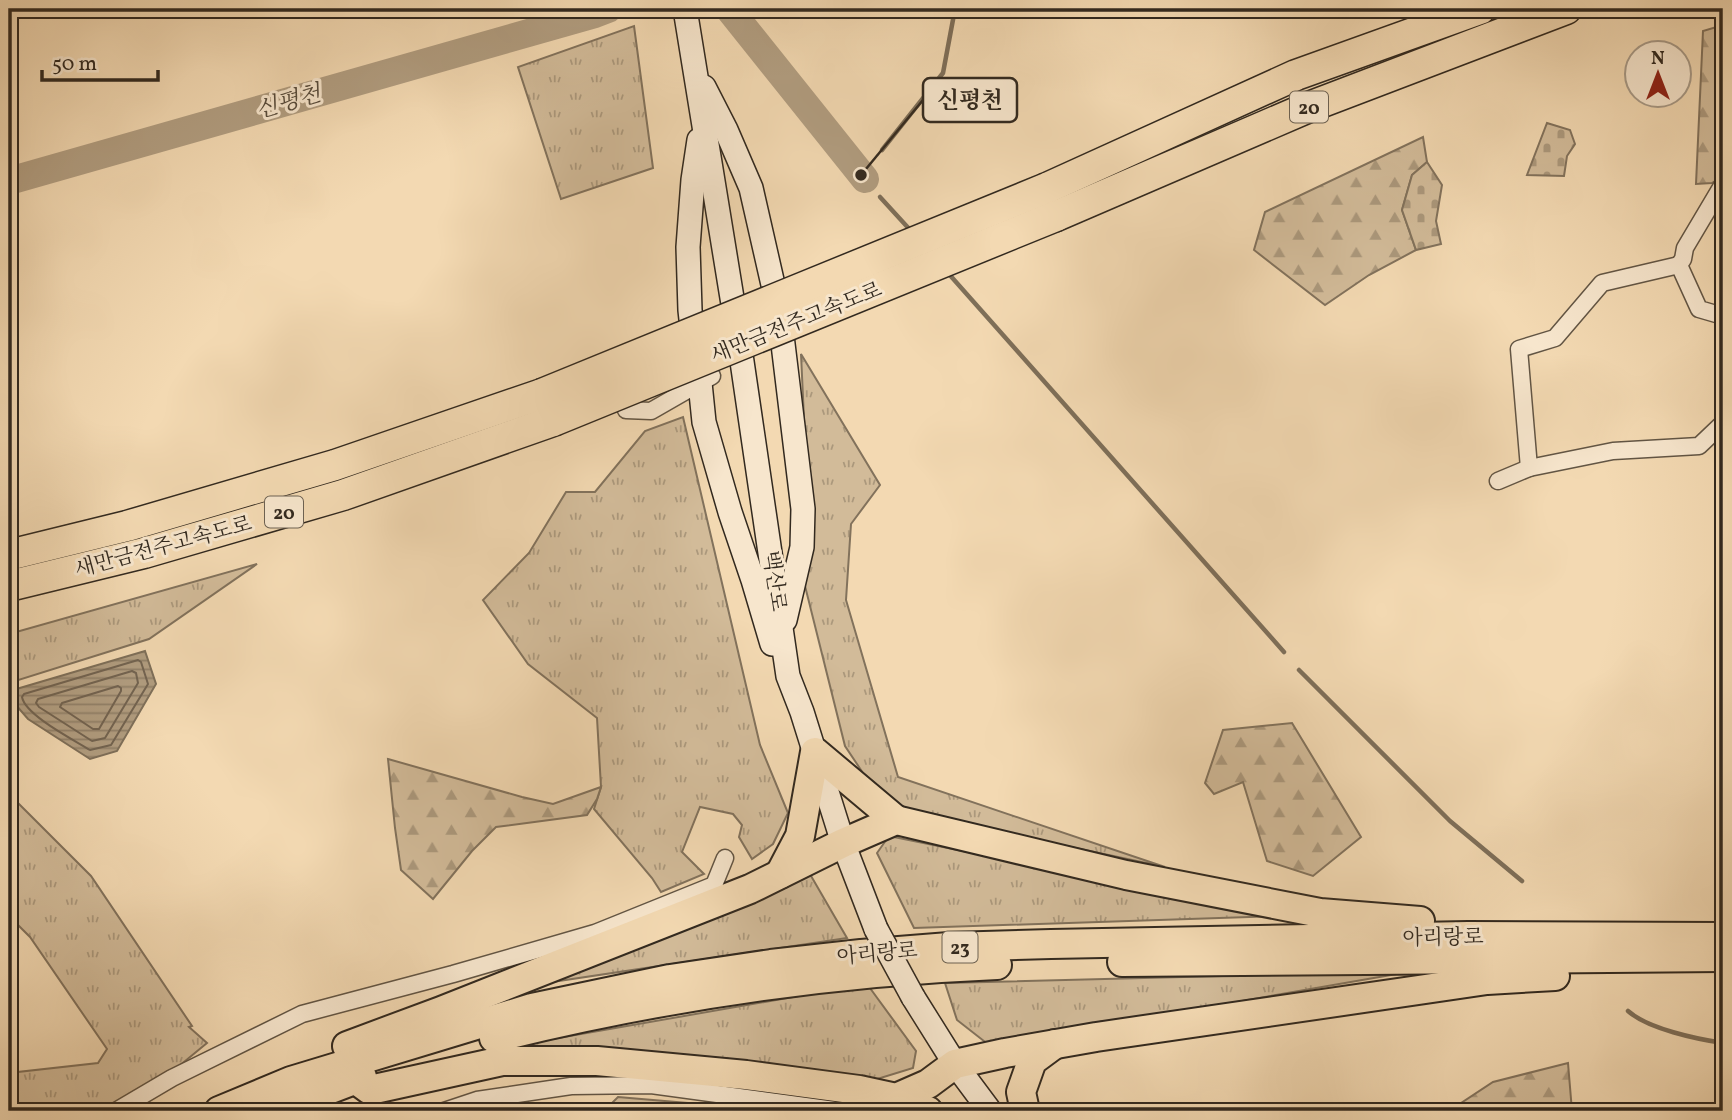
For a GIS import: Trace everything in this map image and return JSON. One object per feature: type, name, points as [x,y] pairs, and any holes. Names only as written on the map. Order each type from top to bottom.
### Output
[{"type":"highway","name":"새만금전주고속도로","points":[[1051,202],[1296,75],[1480,9]]},
{"type":"highway","name":"새만금전주고속도로","points":[[9,586],[144,553],[343,495],[1051,202],[1566,9]]},
{"type":"highway","name":"새만금전주고속도로","points":[[9,555],[127,526],[335,465],[548,408]]},
{"type":"highway","points":[[780,874],[800,836],[815,752],[896,820],[1126,875],[1320,913],[1448,923],[1468,936]]},
{"type":"highway","points":[[291,1081],[298,1065],[750,889],[896,820]]},
{"type":"highway","name":"아리랑로","points":[[219,1111],[291,1081],[531,1008],[670,979],[771,964],[949,947],[1468,936],[1723,937]]},
{"type":"highway","name":"아리랑로","points":[[273,1111],[355,1079],[444,1050],[544,1025],[704,994],[867,974],[1052,962],[1723,957]]},
{"type":"highway","points":[[896,1098],[928,1084],[955,1064],[1055,1044],[1486,980],[1637,970],[1655,958]]},
{"type":"highway","points":[[1026,1111],[1021,1091],[1032,1061],[1055,1044]]},
{"type":"highway","points":[[355,1079],[370,1090],[502,1061],[597,1061],[746,1075],[859,1090],[896,1098],[928,1111]]},
{"type":"main road","name":"백산로","points":[[686,13],[789,676],[843,843],[876,929],[913,997],[955,1064],[990,1111]]},
{"type":"main road","points":[[693,65],[726,130],[751,188],[803,509],[802,547],[782,633]]},
{"type":"main road","points":[[702,116],[693,180],[688,247],[696,365],[706,380],[704,422],[776,657],[789,676]]},
{"type":"street","points":[[1529,468],[1519,349],[1555,338],[1602,283],[1679,265],[1685,248],[1723,184]]},
{"type":"street","points":[[1679,265],[1699,309],[1723,316]]},
{"type":"street","points":[[626,410],[651,411],[706,380]]},
{"type":"street","points":[[1498,481],[1529,468],[1613,452],[1699,446],[1723,426]]},
{"type":"street","points":[[116,1111],[172,1078],[302,1014],[595,933],[714,885],[725,858]]},
{"type":"street","points":[[444,1111],[477,1100],[571,1086],[638,1085],[842,1111]]},
{"type":"green space","points":[[1723,25],[1723,176],[1712,183],[1696,184],[1703,31]]},
{"type":"green space","points":[[634,26],[653,168],[561,199],[518,67]]},
{"type":"green space","points":[[1547,123],[1570,130],[1575,144],[1567,156],[1564,176],[1527,175]]},
{"type":"green space","points":[[1423,137],[1427,162],[1412,175],[1402,210],[1416,250],[1369,275],[1325,305],[1254,250],[1265,212]]},
{"type":"green space","points":[[1427,162],[1442,185],[1436,221],[1441,244],[1416,250],[1402,210],[1412,175]]},
{"type":"green space","points":[[801,354],[880,485],[851,524],[846,600],[898,777],[1165,867],[906,812],[863,773],[845,746],[805,586],[805,441]]},
{"type":"green space","points":[[683,417],[760,745],[788,813],[773,844],[752,859],[739,837],[742,825],[733,814],[700,807],[682,852],[704,874],[661,892],[594,809],[601,787],[597,718],[528,664],[483,600],[529,553],[566,492],[595,492],[645,431]]},
{"type":"green space","points":[[257,564],[149,639],[9,683],[9,634]]},
{"type":"green space","points":[[1292,723],[1361,837],[1313,876],[1267,861],[1243,782],[1214,794],[1205,783],[1223,730]]},
{"type":"green space","points":[[388,759],[553,804],[601,787],[587,815],[496,827],[472,851],[433,899],[401,870]]},
{"type":"green space","points":[[9,794],[91,876],[192,1026],[189,1027],[207,1043],[167,1076],[109,1111],[9,1111],[9,1073],[98,1063],[107,1049],[30,937],[9,916]]},
{"type":"green space","points":[[889,836],[1283,916],[914,928],[877,853]]},
{"type":"green space","points":[[807,869],[847,938],[532,985]]},
{"type":"green space","points":[[1414,971],[989,1045],[957,1020],[945,983]]},
{"type":"green space","points":[[867,984],[916,1051],[913,1068],[874,1080],[507,1047]]},
{"type":"green space","points":[[1568,1063],[1572,1111],[1449,1111],[1493,1082]]},
{"type":"green space","points":[[618,1097],[688,1103],[755,1111],[604,1111]]},
{"type":"water","points":[[145,651],[156,684],[117,751],[90,759],[28,719],[15,704],[13,690]]},
{"type":"waterway","name":"신평천","points":[[9,181],[608,9]]},
{"type":"waterway","name":"신평천","points":[[729,9],[865,179]]},
{"type":"waterway","points":[[882,150],[943,73],[955,9]]},
{"type":"waterway","name":"신평천","points":[[861,175],[867,168]]},
{"type":"waterway","points":[[880,197],[912,232]]},
{"type":"waterway","points":[[948,273],[1284,652]]},
{"type":"waterway","points":[[1299,670],[1450,821],[1522,881]]},
{"type":"waterway","points":[[1628,1011],[1660,1028],[1723,1043]]},
{"type":"place","name":"신평천","points":[[861,175]]}]
